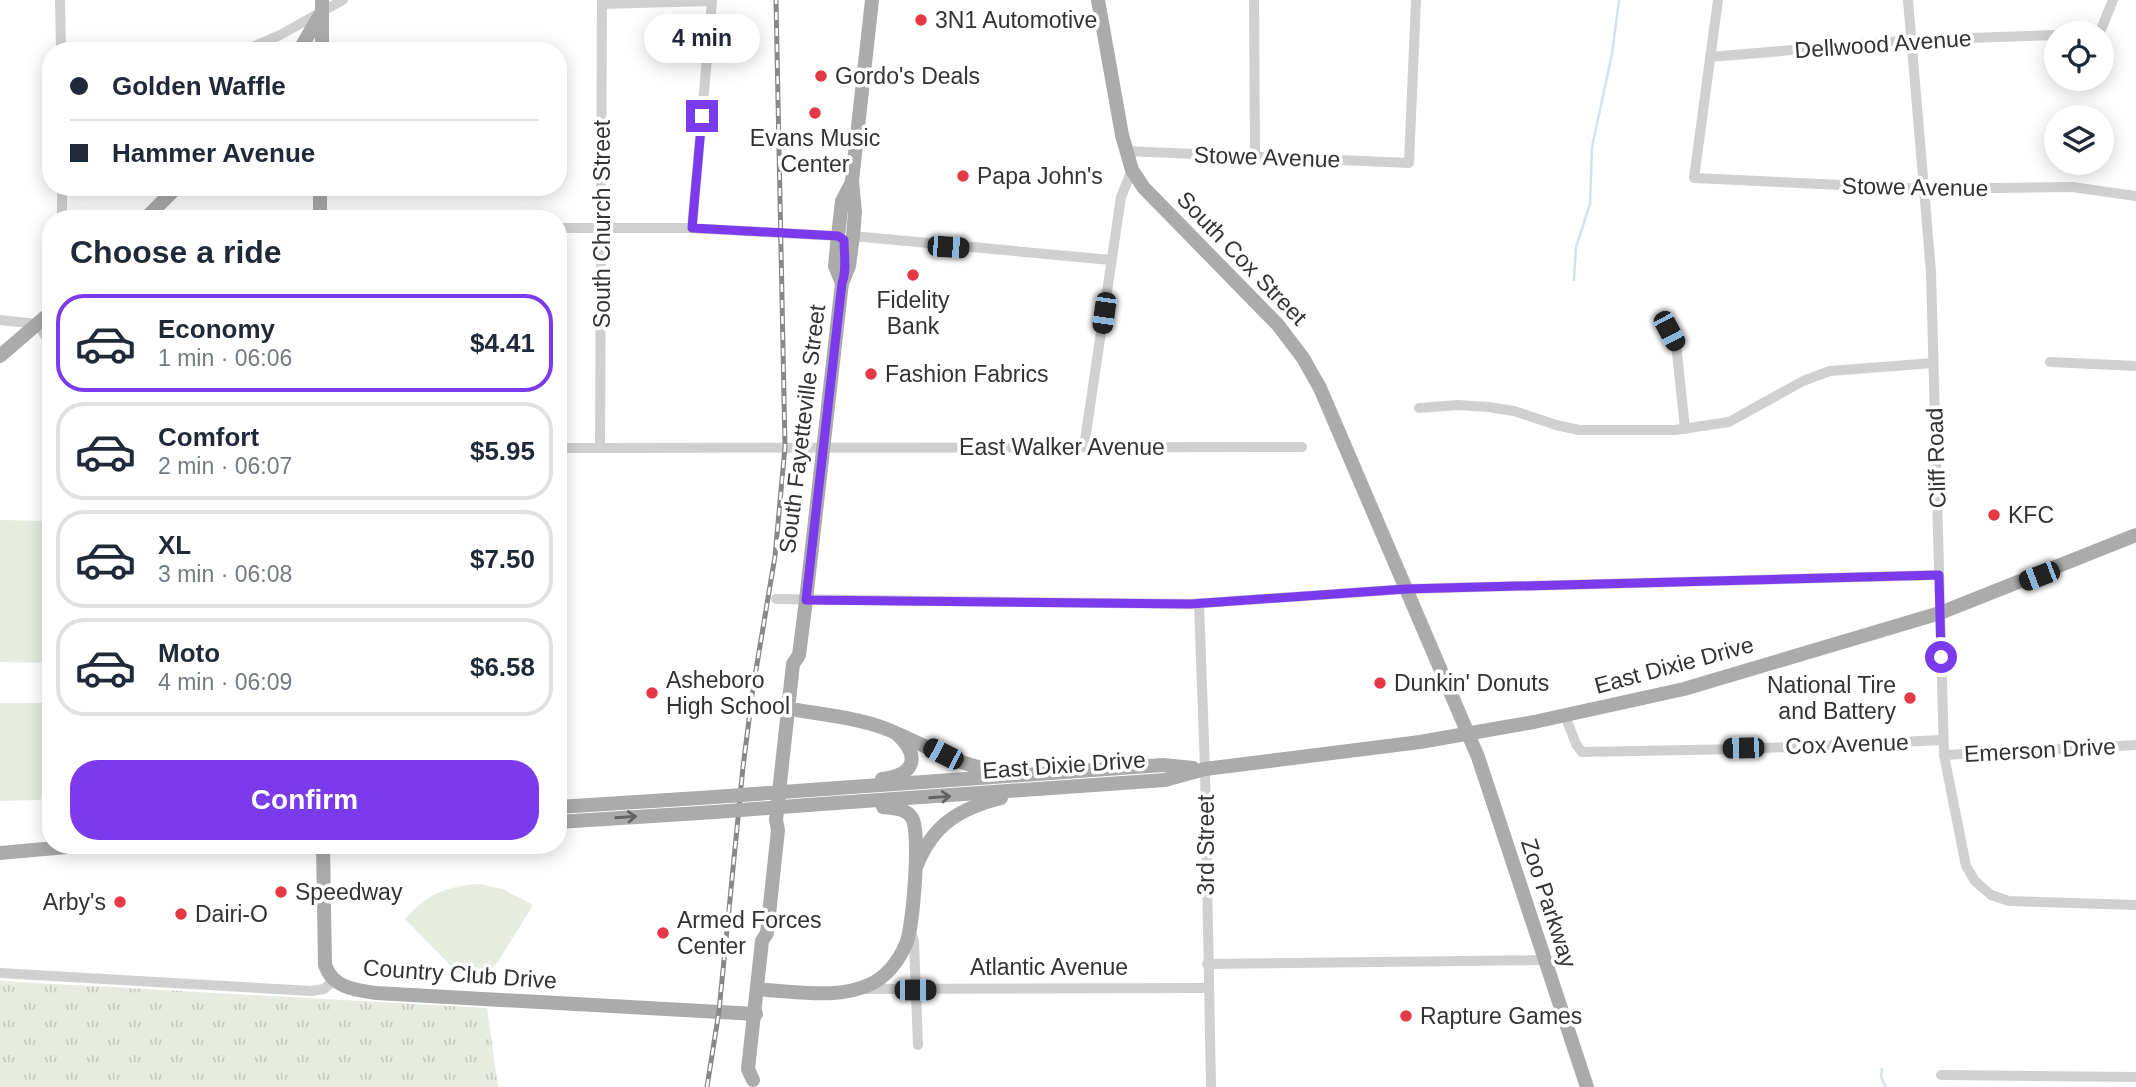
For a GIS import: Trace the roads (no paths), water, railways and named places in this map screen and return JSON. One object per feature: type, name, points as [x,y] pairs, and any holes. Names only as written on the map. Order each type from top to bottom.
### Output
[{"type":"main road","points":[[846,236],[855,212],[850,187],[872,0]]},
{"type":"main road","name":"South Cox Street","points":[[1098,0],[1126,151],[1132,170],[1161,207],[1278,325],[1303,358],[1320,388],[1467,733]]},
{"type":"main road","points":[[304,42],[322,6]]},
{"type":"main road","points":[[322,6],[322,42]]},
{"type":"main road","points":[[154,210],[168,196]]},
{"type":"main road","name":"South Fayetteville Street","points":[[752,1083],[748,1069],[762,941],[767,933],[793,664],[799,655],[821,447],[844,278],[835,266],[846,236]]},
{"type":"main road","points":[[0,356],[42,320]]},
{"type":"main road","name":"East Dixie Drive","points":[[809,798],[847,803],[1165,780],[1205,768],[1420,742],[1565,716],[1684,689],[1940,613],[2136,535]]},
{"type":"main road","name":"South Fayetteville Street","points":[[778,830],[785,820],[803,664],[799,655]]},
{"type":"main road","points":[[797,710],[864,723],[896,733],[982,769],[1010,771],[1027,776]]},
{"type":"main road","points":[[858,788],[900,775],[910,766],[912,754],[896,733]]},
{"type":"main road","name":"Zoo Parkway","points":[[1467,733],[1488,785],[1587,1087]]},
{"type":"main road","name":"East Dixie Drive","points":[[715,804],[809,798],[858,788],[1163,765],[1205,768]]},
{"type":"main road","points":[[915,870],[926,845],[944,822],[968,809],[1037,790]]},
{"type":"main road","points":[[847,803],[899,809],[911,816],[915,826],[911,932],[892,968],[860,989]]},
{"type":"main road","points":[[567,807],[715,804]]},
{"type":"main road","points":[[567,821],[715,804]]},
{"type":"main road","points":[[0,853],[42,849]]},
{"type":"main road","points":[[323,854],[324,958],[334,980]]},
{"type":"main road","name":"South Fayetteville Street","points":[[752,1083],[757,1069],[772,942],[767,933]]},
{"type":"main road","name":"Country Club Drive","points":[[334,980],[352,990],[376,993],[756,1014]]},
{"type":"main road","name":"Atlantic Avenue","points":[[766,990],[821,993],[860,989]]},
{"type":"street","points":[[60,0],[61,42]]},
{"type":"street","points":[[264,42],[280,35],[322,6],[343,0]]},
{"type":"street","points":[[1254,0],[1255,157]]},
{"type":"street","name":"Stowe Avenue","points":[[1126,151],[1409,163],[1416,0]]},
{"type":"street","points":[[1710,57],[1718,0]]},
{"type":"street","name":"Cliff Road","points":[[1908,0],[1931,272],[1942,740],[1966,866],[1975,881],[1991,895],[2002,898],[2033,903],[2136,905]]},
{"type":"street","points":[[2101,21],[2113,0]]},
{"type":"street","points":[[602,2],[712,1],[692,228]]},
{"type":"street","name":"South Church Street","points":[[600,448],[602,2]]},
{"type":"street","name":"Dellwood Avenue","points":[[1710,57],[1912,40],[2044,35]]},
{"type":"street","name":"Stowe Avenue","points":[[1710,57],[1694,178],[1925,189],[2072,187],[2136,196]]},
{"type":"street","points":[[1084,447],[1121,197],[1132,170]]},
{"type":"street","points":[[567,228],[692,228],[846,236],[1111,260]]},
{"type":"street","points":[[0,320],[38,324],[42,330]]},
{"type":"street","points":[[1669,331],[1676,344],[1685,429]]},
{"type":"street","points":[[2050,362],[2136,366]]},
{"type":"street","points":[[1419,408],[1488,407],[1514,411],[1579,430],[1611,432],[1685,429],[1729,422],[1803,381],[1830,371],[1933,363]]},
{"type":"street","name":"East Walker Avenue","points":[[567,448],[1302,447]]},
{"type":"street","points":[[776,599],[1199,603],[1406,589],[1939,575]]},
{"type":"street","name":"3rd Street","points":[[1199,603],[1211,1087]]},
{"type":"street","name":"Cox Avenue","points":[[1565,716],[1582,752],[1942,740]]},
{"type":"street","name":"Emerson Drive","points":[[1944,755],[2136,745]]},
{"type":"street","points":[[911,932],[914,943],[918,1045]]},
{"type":"street","points":[[1207,964],[1544,960]]},
{"type":"street","name":"Country Club Drive","points":[[0,974],[312,991],[324,989],[334,980]]},
{"type":"street","name":"Atlantic Avenue","points":[[860,989],[1207,988]]},
{"type":"street","points":[[1941,1075],[2136,1076]]},
{"type":"waterway","points":[[1574,280],[1576,247],[1590,204],[1592,147],[1612,54],[1619,0]]},
{"type":"waterway","points":[[1882,1069],[1881,1077],[1886,1087]]},
{"type":"railway","points":[[707,1087],[719,1011],[753,688],[775,556],[785,447],[776,0]]},
{"type":"place","name":"3N1 Automotive","points":[[921,20]]},
{"type":"place","name":"Gordo's Deals","points":[[821,76]]},
{"type":"place","name":"Evans Music Center","points":[[815,113]]},
{"type":"place","name":"Papa John's","points":[[963,176]]},
{"type":"place","name":"Fidelity Bank","points":[[913,275]]},
{"type":"place","name":"Fashion Fabrics","points":[[871,374]]},
{"type":"place","name":"KFC","points":[[1994,515]]},
{"type":"place","name":"Dunkin' Donuts","points":[[1380,683]]},
{"type":"place","name":"Asheboro High School","points":[[652,693]]},
{"type":"place","name":"National Tire and Battery","points":[[1910,698]]},
{"type":"place","name":"Speedway","points":[[281,892]]},
{"type":"place","name":"Arby's","points":[[120,902]]},
{"type":"place","name":"Dairi-O","points":[[181,914]]},
{"type":"place","name":"Armed Forces Center","points":[[663,933]]},
{"type":"place","name":"Rapture Games","points":[[1406,1016]]}]
